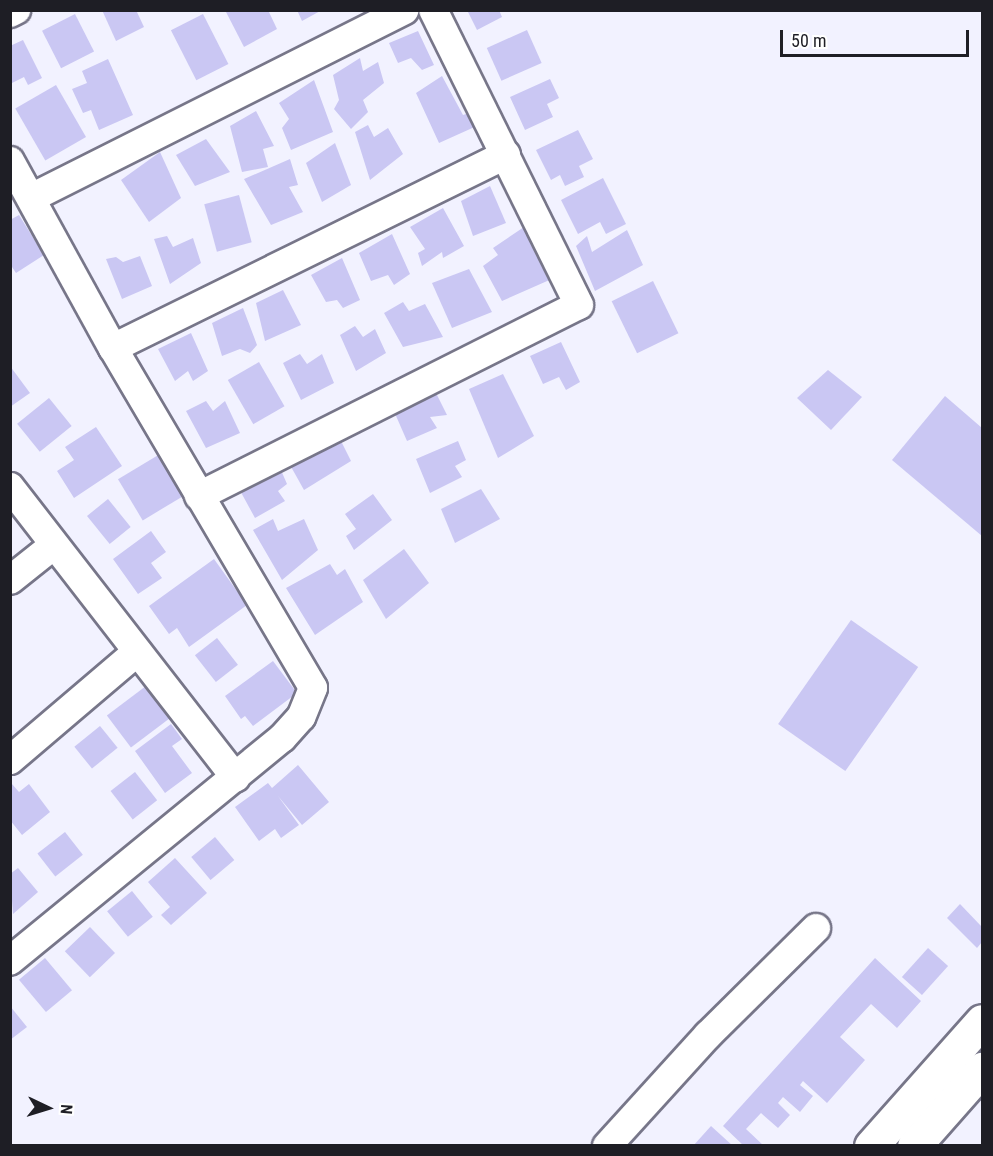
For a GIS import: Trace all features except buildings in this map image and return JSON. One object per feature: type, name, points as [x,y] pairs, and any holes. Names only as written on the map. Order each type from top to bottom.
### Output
[{"type":"main road","points":[[871,1146],[982,1021]]},
{"type":"main road","points":[[914,1146],[982,1069]]},
{"type":"street","points":[[10,13],[16,10]]},
{"type":"street","points":[[31,198],[404,10]]},
{"type":"street","points":[[199,496],[579,304],[433,10]]},
{"type":"street","points":[[113,348],[506,155]]},
{"type":"street","points":[[10,161],[113,348],[313,688],[302,717],[236,778],[12,958]]},
{"type":"street","points":[[10,487],[236,778]]},
{"type":"street","points":[[10,580],[54,545]]},
{"type":"street","points":[[10,760],[137,652]]},
{"type":"street","points":[[607,1146],[708,1035],[816,928]]}]
